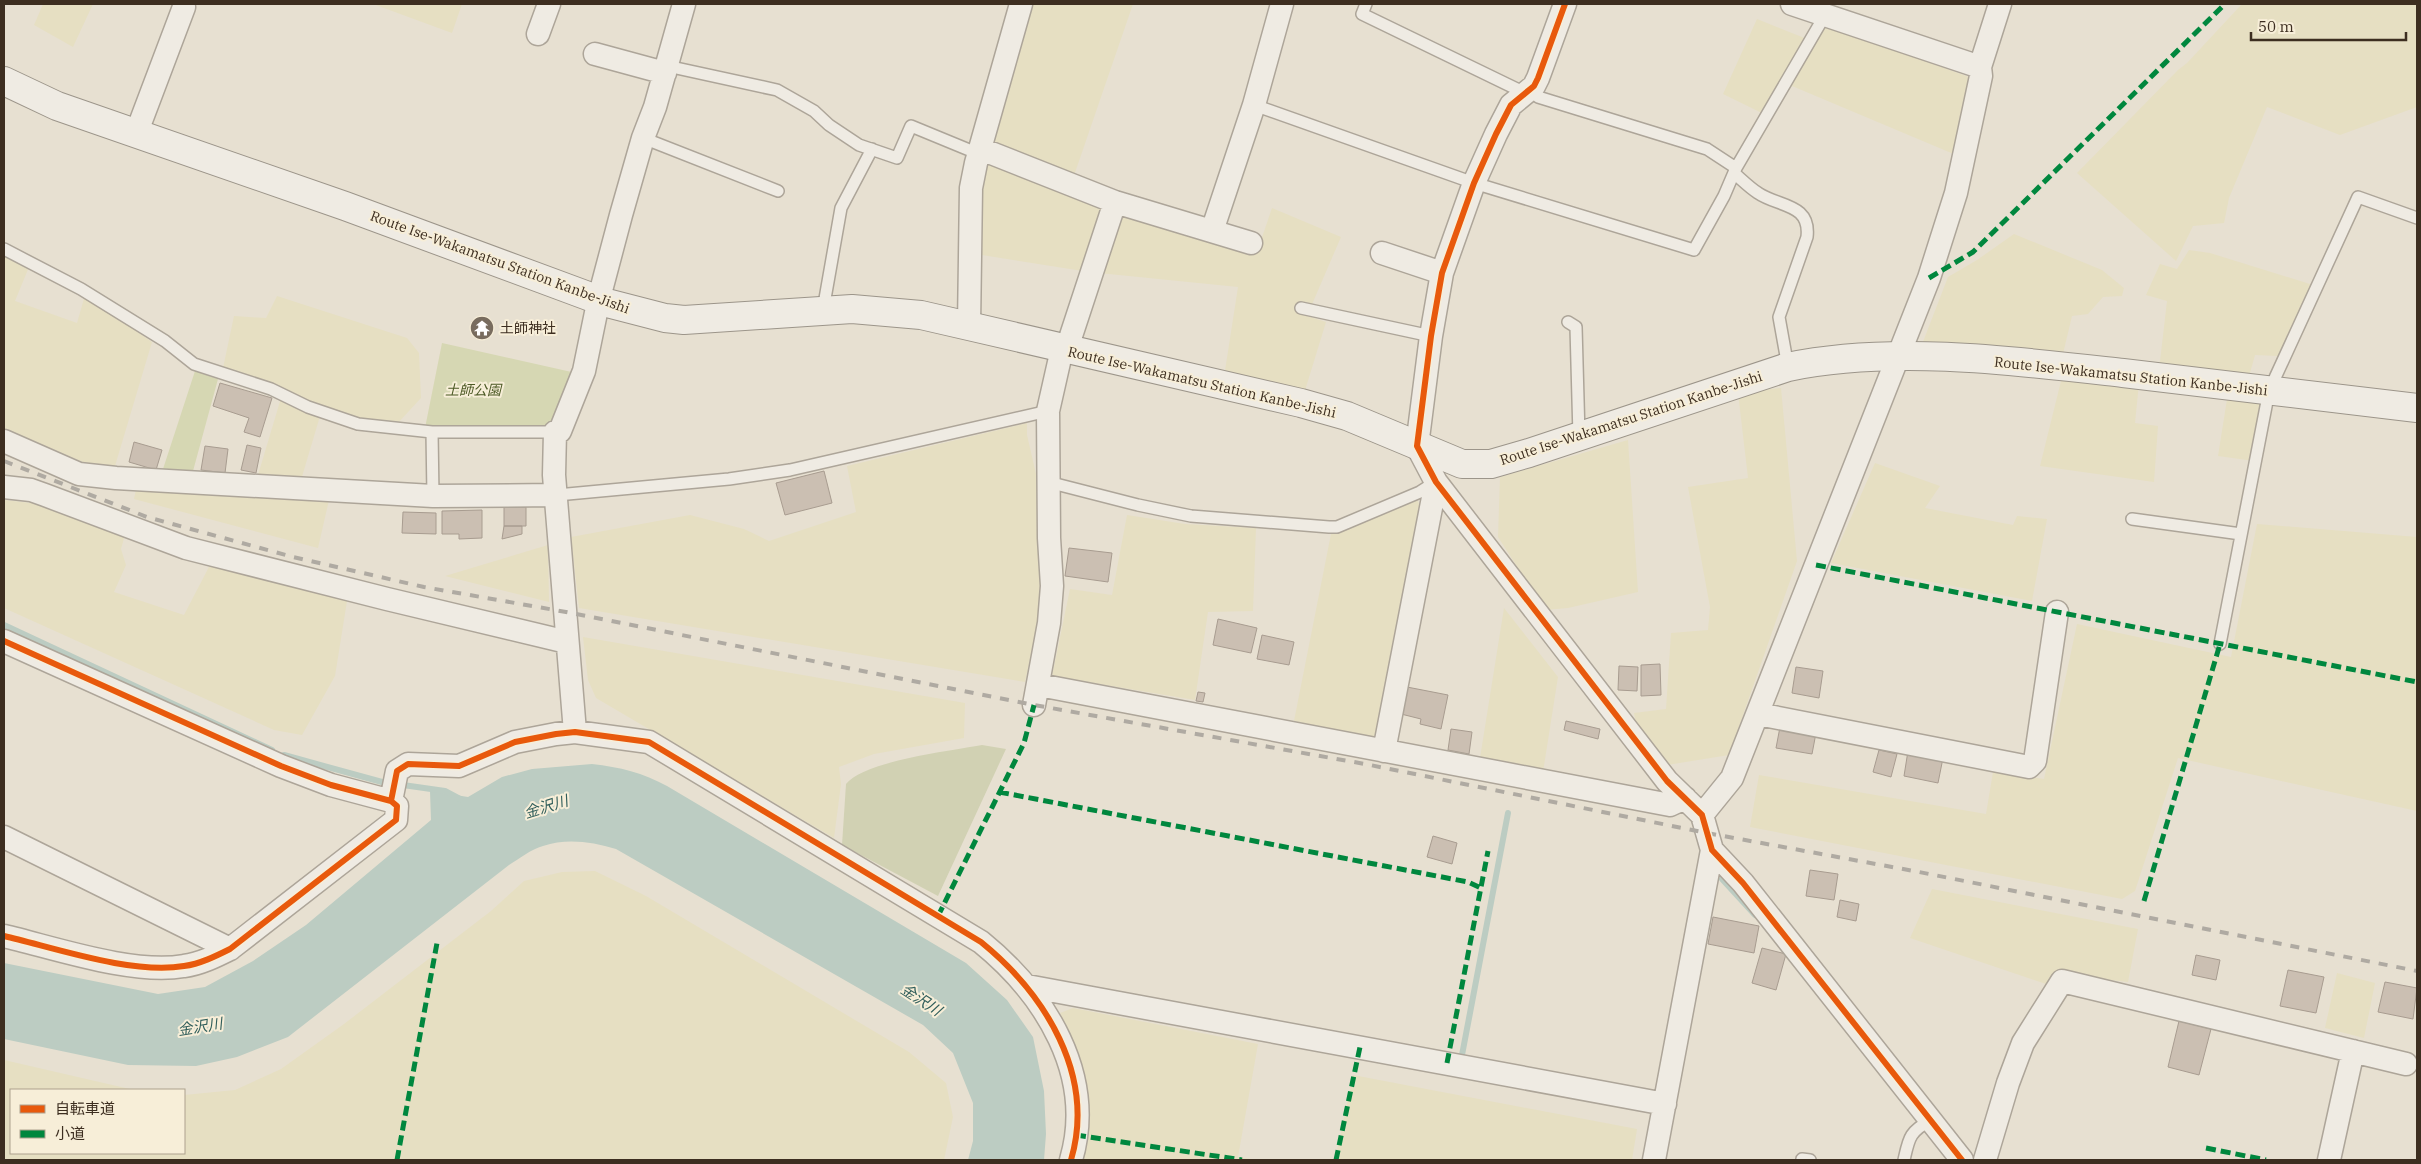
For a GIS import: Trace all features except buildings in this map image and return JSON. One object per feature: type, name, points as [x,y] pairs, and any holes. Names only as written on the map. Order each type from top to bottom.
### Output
[{"type":"main road","name":"Route Ise-Wakamatsu Station Kanbe-Jishi","points":[[4,82],[57,106],[599,298],[607,303],[665,318],[684,320],[823,310],[880,310],[921,315],[1301,403],[1347,416],[1462,464],[1491,464],[1788,366],[1823,359],[1899,356],[2035,363],[2417,408]]},
{"type":"street","points":[[538,34],[549,4]]},
{"type":"street","points":[[575,732],[554,475],[555,432],[560,431],[584,371],[599,298],[642,138],[666,69],[684,4]]},
{"type":"street","points":[[969,326],[971,188],[1020,4]]},
{"type":"street","points":[[1212,231],[1254,105],[1282,4]]},
{"type":"street","points":[[1565,4],[1538,78],[1528,91],[1511,106],[1474,183],[1442,273],[1431,336],[1417,446],[1436,482],[1626,730],[1667,781],[1702,815],[1712,850],[1742,883],[1962,1160]]},
{"type":"street","points":[[1792,4],[1980,67]]},
{"type":"street","points":[[1702,815],[1732,778],[1929,278],[1956,193],[1982,76],[1980,67],[2000,4]]},
{"type":"street","points":[[136,134],[184,7]]},
{"type":"street","points":[[595,54],[666,69]]},
{"type":"street","points":[[980,151],[1115,202],[1251,243]]},
{"type":"street","points":[[1115,202],[1064,348],[1048,411],[1048,482],[1052,586],[1036,695],[1384,751],[1670,805],[1685,798]]},
{"type":"street","points":[[1382,253],[1442,273]]},
{"type":"street","points":[[4,441],[79,474],[116,478],[433,496],[557,495]]},
{"type":"street","points":[[1384,751],[1436,482]]},
{"type":"street","points":[[4,487],[31,490],[46,495],[186,548],[567,642]]},
{"type":"street","points":[[1758,714],[2029,767],[2035,761],[2057,612]]},
{"type":"street","points":[[4,641],[281,766],[331,785],[393,790]]},
{"type":"street","points":[[4,936],[140,967],[184,966],[230,949],[396,820],[397,806],[393,790],[397,771],[408,764],[459,766],[515,742],[575,732],[649,742],[981,942],[1007,963],[1028,986],[1045,1012],[1065,1050],[1075,1082],[1076,1135],[1071,1160]]},
{"type":"street","points":[[4,837],[230,949]]},
{"type":"street","points":[[1654,1160],[1712,850]]},
{"type":"street","points":[[1985,1160],[2022,1044],[2062,981],[2406,1064]]},
{"type":"street","points":[[1028,986],[1665,1104]]},
{"type":"street","points":[[2329,1160],[2353,1051]]},
{"type":"lane","points":[[1366,4],[1362,14],[1538,96],[1707,149],[1735,171],[1759,194],[1788,205],[1804,217],[1808,226],[1807,237],[1779,317],[1788,366]]},
{"type":"lane","points":[[1254,105],[1474,183],[1694,250],[1735,171],[1825,15]]},
{"type":"lane","points":[[666,69],[777,90],[814,111],[829,125],[859,145],[897,158],[911,126],[980,151]]},
{"type":"lane","points":[[642,138],[778,191]]},
{"type":"lane","points":[[823,310],[841,208],[872,149]]},
{"type":"lane","points":[[2220,644],[2269,390],[2358,197],[2417,218]]},
{"type":"lane","points":[[4,249],[81,289],[165,341],[194,364],[271,389],[308,407],[358,424],[432,432],[555,432]]},
{"type":"lane","points":[[1301,308],[1431,336]]},
{"type":"lane","points":[[1568,322],[1576,327],[1579,436]]},
{"type":"lane","points":[[557,495],[729,479],[790,470],[1048,411]]},
{"type":"lane","points":[[432,432],[433,496]]},
{"type":"lane","points":[[1048,482],[1138,505],[1191,516],[1337,526],[1420,492],[1436,482]]},
{"type":"lane","points":[[2132,519],[2241,534]]},
{"type":"lane","points":[[1904,1160],[1909,1138],[1916,1128],[1930,1120]]},
{"type":"shaded area","points":[[43,4],[93,4],[73,47],[34,25]]},
{"type":"shaded area","points":[[373,4],[462,4],[452,33]]},
{"type":"shaded area","points":[[1033,4],[1133,4],[1068,193],[1257,252],[1272,208],[1341,237],[1307,316],[1326,322],[1303,397],[1224,377],[1238,287],[1089,272],[982,255],[982,164]]},
{"type":"shaded area","points":[[2242,4],[2417,4],[2417,107],[2340,135],[2267,107],[2229,198],[2224,223],[2193,226],[2176,261],[2077,173],[2187,63]]},
{"type":"shaded area","points":[[1757,19],[1807,39],[1823,24],[1969,77],[1956,155],[1792,86],[1768,116],[1723,94]]},
{"type":"shaded area","points":[[2014,234],[2102,270],[2124,288],[2122,296],[2103,297],[2088,314],[2072,316],[2062,358],[1921,347],[1948,277],[1977,260]]},
{"type":"shaded area","points":[[2189,250],[2210,253],[2313,285],[2278,356],[2255,355],[2248,380],[2159,370],[2167,301],[2146,295],[2160,264],[2177,269]]},
{"type":"shaded area","points":[[4,256],[29,267],[15,301],[77,323],[85,295],[152,342],[115,466],[92,466],[4,428]]},
{"type":"shaded area","points":[[277,296],[407,338],[419,353],[421,398],[397,424],[353,418],[323,406],[301,480],[258,475],[284,388],[223,368],[234,316],[266,318]]},
{"type":"shaded area","points":[[2062,377],[2139,383],[2135,423],[2158,426],[2154,482],[2040,466]]},
{"type":"shaded area","points":[[1781,388],[1797,561],[1729,755],[1667,765],[1637,729],[1634,713],[1666,709],[1671,633],[1708,630],[1710,607],[1688,487],[1748,478],[1738,393]]},
{"type":"shaded area","points":[[2228,393],[2269,399],[2254,461],[2218,456]]},
{"type":"shaded area","points":[[1027,423],[1027,435],[1039,487],[1045,594],[1025,682],[579,608],[571,537],[690,515],[744,529],[769,541],[856,512],[847,466]]},
{"type":"shaded area","points":[[1628,440],[1638,592],[1568,608],[1545,610],[1498,537],[1500,477]]},
{"type":"shaded area","points":[[1875,463],[1940,486],[1925,508],[2013,525],[2017,516],[2047,519],[2032,601],[1831,563]]},
{"type":"shaded area","points":[[137,485],[329,500],[318,548],[134,499]]},
{"type":"shaded area","points":[[1416,497],[1422,510],[1375,740],[1294,721],[1331,534]]},
{"type":"shaded area","points":[[4,500],[40,504],[126,531],[121,549],[126,565],[114,592],[184,615],[211,563],[347,601],[335,676],[302,735],[274,730],[4,608]]},
{"type":"shaded area","points":[[1127,515],[1185,524],[1256,528],[1253,611],[1208,612],[1195,700],[1052,676],[1070,589],[1112,595]]},
{"type":"shaded area","points":[[2257,524],[2417,537],[2417,811],[2178,758],[2135,891],[2122,899],[1750,827],[1759,775],[1986,814],[1993,772],[2044,779],[2077,624],[2231,657]]},
{"type":"shaded area","points":[[548,545],[549,602],[445,576]]},
{"type":"shaded area","points":[[1504,608],[1558,677],[1543,772],[1480,758]]},
{"type":"shaded area","points":[[583,637],[965,703],[964,738],[874,754],[839,767],[841,784],[834,838],[596,698],[588,680]]},
{"type":"shaded area","points":[[595,871],[646,896],[909,1052],[946,1083],[953,1117],[944,1160],[4,1160],[4,1060],[130,1089],[10,1089],[10,1154],[185,1154],[185,1095],[235,1090],[281,1069],[344,1024],[491,911],[524,881],[562,872]]},
{"type":"shaded area","points":[[1932,889],[2138,929],[2128,982],[2059,974],[2046,984],[1910,938]]},
{"type":"shaded area","points":[[2337,973],[2375,983],[2364,1038],[2325,1028]]},
{"type":"shaded area","points":[[1073,1008],[1258,1044],[1238,1157],[1257,1160],[1081,1160],[1088,1138],[1084,1079],[1060,1013]]},
{"type":"shaded area","points":[[1353,1075],[1637,1129],[1632,1160],[1335,1160]]},
{"type":"green space","name":"土師公園","points":[[442,343],[576,373],[554,428],[425,428]]},
{"type":"green space","points":[[195,371],[218,379],[193,471],[163,469]]},
{"type":"green space","points":[[982,745],[1006,749],[938,896],[842,845],[846,784],[856,776],[870,769],[909,758]]},
{"type":"water","name":"金沢川","points":[[592,764],[631,771],[667,786],[966,963],[1007,1000],[1033,1037],[1044,1091],[1046,1134],[1044,1160],[968,1160],[973,1141],[973,1103],[953,1053],[923,1025],[616,849],[598,844],[561,842],[539,847],[525,854],[288,1037],[237,1057],[196,1066],[128,1065],[4,1039],[4,963],[158,994],[205,987],[253,961],[306,925],[431,820],[430,791],[468,797],[502,777],[532,769]]},
{"type":"waterway","points":[[4,625],[272,750]]},
{"type":"waterway","points":[[284,755],[382,782],[445,791],[460,799]]},
{"type":"waterway","points":[[1462,1055],[1508,813]]},
{"type":"waterway","points":[[1722,879],[1755,915]]},
{"type":"railway","points":[[4,461],[147,517],[293,557],[424,587],[566,612],[1034,705],[1365,764],[1707,833],[1914,871],[2417,971]]},
{"type":"marked path","points":[[1929,278],[1973,252],[2225,4]]},
{"type":"marked path","points":[[1816,565],[2417,682]]},
{"type":"marked path","points":[[2144,901],[2220,644]]},
{"type":"marked path","points":[[938,916],[1024,743],[1034,705]]},
{"type":"marked path","points":[[999,792],[1468,882],[1481,888]]},
{"type":"marked path","points":[[1447,1063],[1488,851]]},
{"type":"marked path","points":[[397,1160],[437,943]]},
{"type":"marked path","points":[[1336,1160],[1360,1047]]},
{"type":"marked path","points":[[1076,1135],[1242,1160]]},
{"type":"marked path","points":[[2206,1148],[2266,1160]]},
{"type":"cycle path","points":[[1565,4],[1534,86],[1511,105],[1496,134],[1474,183],[1442,273],[1431,336],[1417,446],[1436,482],[1667,781],[1702,815],[1712,850],[1743,883],[1962,1160]]},
{"type":"cycle path","points":[[4,641],[281,766],[331,785],[391,801],[397,806],[396,820],[230,949],[202,962],[164,968],[118,964],[4,936]]},
{"type":"cycle path","points":[[391,801],[397,771],[408,764],[459,766],[515,742],[575,732],[649,742],[981,942],[1004,963],[1026,986],[1044,1011],[1059,1039],[1070,1067],[1076,1097],[1077,1128],[1071,1160]]},
{"type":"place","name":"土師神社","points":[[482,328]]}]
